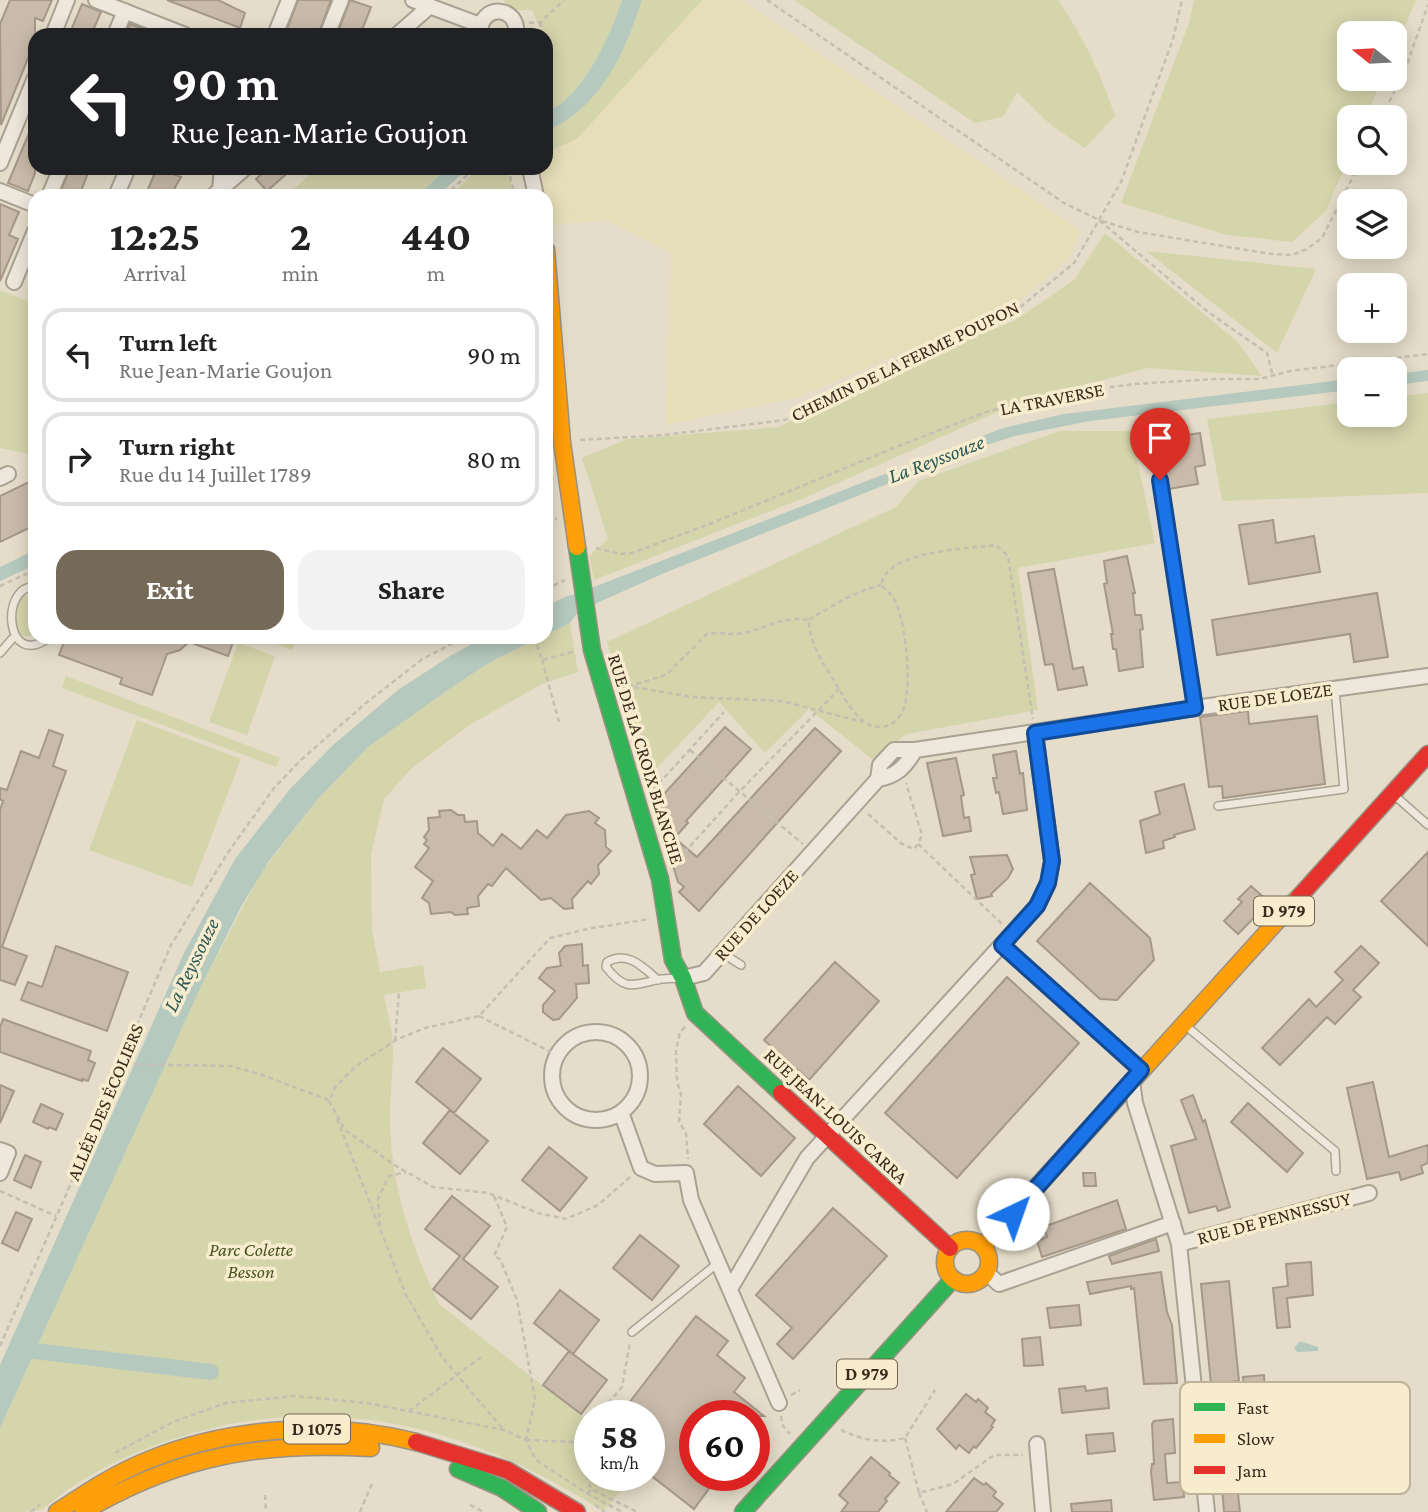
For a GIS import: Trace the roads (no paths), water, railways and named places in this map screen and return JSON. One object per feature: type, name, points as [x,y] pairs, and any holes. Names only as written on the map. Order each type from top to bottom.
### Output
[{"type":"main road","name":"RUE DE LA CROIX BLANCHE","points":[[553,334],[562,442],[592,650],[660,879],[673,960],[683,978],[695,1013]]},
{"type":"main road","name":"D 979","points":[[983,1246],[1428,754]]},
{"type":"main road","name":"RUE JEAN-LOUIS CARRA","points":[[695,1013],[950,1248]]},
{"type":"main road","points":[[962,1240],[977,1242],[983,1246],[989,1258],[982,1277],[971,1283],[953,1279],[945,1261],[950,1248],[962,1240]]},
{"type":"main road","name":"D 979","points":[[743,1512],[953,1279]]},
{"type":"main road","name":"D 1075","points":[[57,1512],[75,1498],[134,1466],[188,1446],[279,1429],[334,1428],[430,1444],[513,1472],[577,1512]]},
{"type":"main road","name":"D 1075","points":[[83,1512],[110,1494],[146,1477],[193,1462],[259,1447],[298,1444],[390,1449],[440,1462],[502,1488],[538,1512]]},
{"type":"street","points":[[56,28],[67,0]]},
{"type":"street","points":[[96,0],[165,28]]},
{"type":"street","points":[[278,28],[289,0]]},
{"type":"street","points":[[330,28],[341,0]]},
{"type":"street","points":[[413,0],[476,28]]},
{"type":"street","points":[[405,28],[430,6]]},
{"type":"street","points":[[481,28],[494,6],[509,15],[516,28]]},
{"type":"street","points":[[118,28],[125,11]]},
{"type":"street","points":[[0,163],[28,95]]},
{"type":"street","points":[[221,189],[237,175]]},
{"type":"street","points":[[0,191],[28,202]]},
{"type":"street","points":[[14,282],[28,248]]},
{"type":"street","name":"RUE DE LOEZE","points":[[878,779],[880,765],[894,750],[915,750],[1428,676]]},
{"type":"street","points":[[730,1289],[807,1158],[1037,906],[1048,883],[1052,861],[1035,733]]},
{"type":"street","name":"RUE DE LOEZE","points":[[683,978],[704,973],[878,779],[901,770],[915,750]]},
{"type":"street","points":[[1002,945],[1136,1076],[1135,1103],[1180,1244],[1193,1382]]},
{"type":"street","points":[[589,1032],[602,1032],[626,1043],[639,1065],[640,1079],[631,1103],[621,1112],[608,1118],[593,1120],[567,1109],[558,1097],[553,1083],[557,1055],[565,1044],[589,1032]]},
{"type":"street","points":[[621,1112],[640,1168],[655,1174],[686,1173],[691,1200],[779,1403]]},
{"type":"street","points":[[0,1150],[8,1153],[0,1173]]},
{"type":"street","name":"RUE DE PENNESSUY","points":[[1180,1244],[1369,1194]]},
{"type":"street","points":[[986,1272],[999,1284],[1173,1223]]},
{"type":"street","points":[[1038,1450],[1043,1512]]},
{"type":"street","points":[[1204,1494],[1206,1512]]},
{"type":"lane","points":[[1160,480],[1195,708]]},
{"type":"lane","points":[[4,603],[18,589],[28,588]]},
{"type":"lane","points":[[2,622],[12,639],[34,644]]},
{"type":"lane","points":[[0,653],[12,639]]},
{"type":"lane","points":[[1218,806],[1344,789],[1335,689]]},
{"type":"lane","points":[[1391,792],[1428,825]]},
{"type":"lane","points":[[722,953],[741,965]]},
{"type":"lane","points":[[658,980],[627,958],[614,958],[607,962],[606,967],[623,984],[638,986],[658,980],[683,978]]},
{"type":"lane","points":[[1183,1023],[1335,1151],[1336,1171]]},
{"type":"lane","points":[[632,1332],[718,1263]]},
{"type":"water","points":[[622,0],[642,0],[627,40],[608,77],[581,109],[553,127],[553,108],[572,93],[583,79],[594,64]]},
{"type":"water","points":[[439,175],[460,175],[446,189],[425,189]]},
{"type":"water","points":[[1428,370],[1428,381],[1407,384],[1407,373]]},
{"type":"water","name":"La Reyssouze","points":[[1337,380],[1337,391],[1090,421],[1015,436],[980,447],[662,574],[579,611],[570,623],[553,632],[553,603],[567,596],[1003,428],[1064,414]]},
{"type":"water","points":[[28,553],[28,568],[0,581],[0,567]]},
{"type":"water","name":"La Reyssouze","points":[[472,644],[527,644],[494,660],[455,685],[368,747],[318,799],[269,861],[242,905],[203,982],[0,1428],[0,1365],[184,953],[235,859],[290,789],[333,745],[398,690]]},
{"type":"water","points":[[1300,1341],[1318,1347],[1318,1351],[1297,1352],[1294,1348]]},
{"type":"waterway","points":[[18,1349],[211,1372]]},
{"type":"park label","name":"Parc Colette Besson","points":[[251,1260]]}]
